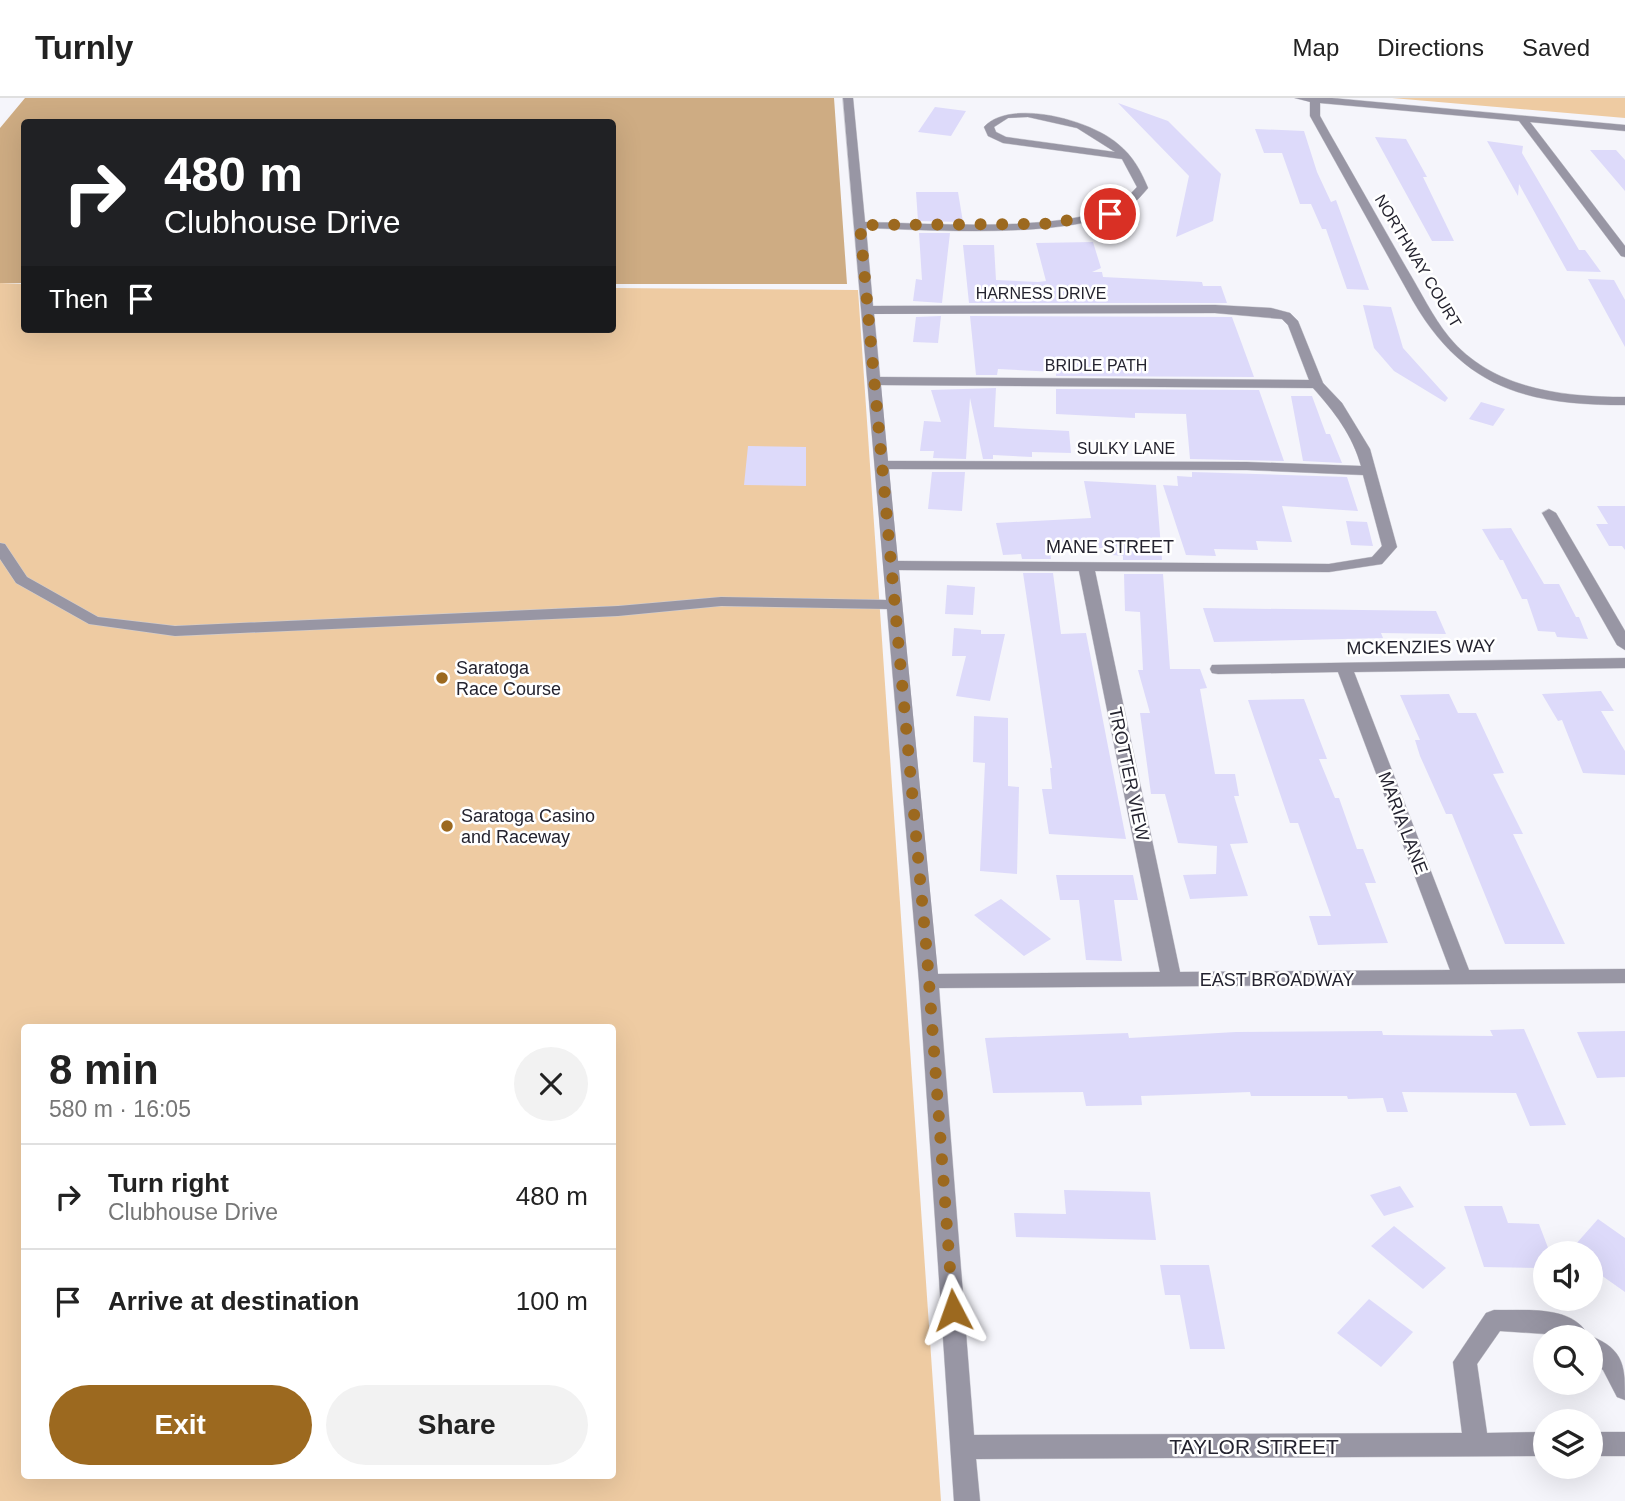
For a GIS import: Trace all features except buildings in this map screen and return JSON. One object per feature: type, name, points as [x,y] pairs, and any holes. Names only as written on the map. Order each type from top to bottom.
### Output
[{"type":"street","points":[[848,98],[929,981],[967,1501]]},
{"type":"street","points":[[1300,98],[1625,128]]},
{"type":"street","name":"NORTHWAY COURT","points":[[1315,100],[1315,116],[1428,314],[1453,350],[1488,374],[1538,394],[1587,402],[1625,401]]},
{"type":"street","points":[[860,225],[1044,224],[1110,214],[1137,198],[1143,188],[1138,171],[1124,156],[1085,127],[1052,116],[1003,116],[993,121],[989,127],[992,134],[1015,143],[1124,156]]},
{"type":"street","points":[[1522,118],[1625,254]]},
{"type":"street","name":"HARNESS DRIVE","points":[[868,310],[1215,309],[1270,312],[1291,320],[1317,384]]},
{"type":"street","name":"BRIDLE PATH","points":[[874,381],[1317,384]]},
{"type":"street","points":[[1317,384],[1352,427],[1370,471]]},
{"type":"street","name":"SULKY LANE","points":[[881,465],[1247,466],[1370,471]]},
{"type":"street","name":"MANE STREET","points":[[891,565],[1329,568],[1377,561],[1390,547],[1370,471]]},
{"type":"street","points":[[1549,513],[1625,645]]},
{"type":"street","points":[[0,547],[21,580],[94,621],[175,631],[618,611],[660,604],[787,600],[895,605]]},
{"type":"street","name":"TROTTER VIEW","points":[[1086,566],[1172,981]]},
{"type":"street","name":"MCKENZIES WAY","points":[[1218,669],[1625,663]]},
{"type":"street","name":"MARIA LANE","points":[[1344,667],[1463,979]]},
{"type":"street","name":"EAST BROADWAY","points":[[929,981],[1625,976]]},
{"type":"street","points":[[1476,1444],[1465,1362],[1494,1320],[1560,1325]]},
{"type":"street","points":[[1603,1356],[1611,1362],[1625,1389]]},
{"type":"street","name":"TAYLOR STREET","points":[[962,1447],[1533,1444]]},
{"type":"street","points":[[1603,1444],[1625,1444]]},
{"type":"shaded area","points":[[25,98],[834,98],[847,284],[616,284],[616,119],[21,119],[21,283],[0,283],[0,128]]},
{"type":"shaded area","points":[[1392,98],[1625,98],[1625,118]]},
{"type":"shaded area","name":"Saratoga Race Course","points":[[0,283],[21,284],[21,333],[616,333],[616,288],[858,290],[941,1501],[0,1501]]},
{"type":"place","name":"Saratoga Race Course","points":[[442,678]]},
{"type":"place","name":"Saratoga Casino and Raceway","points":[[447,826]]},
{"type":"route","points":[[953,1310],[927,955],[860,225],[1044,224],[1110,214]]}]
